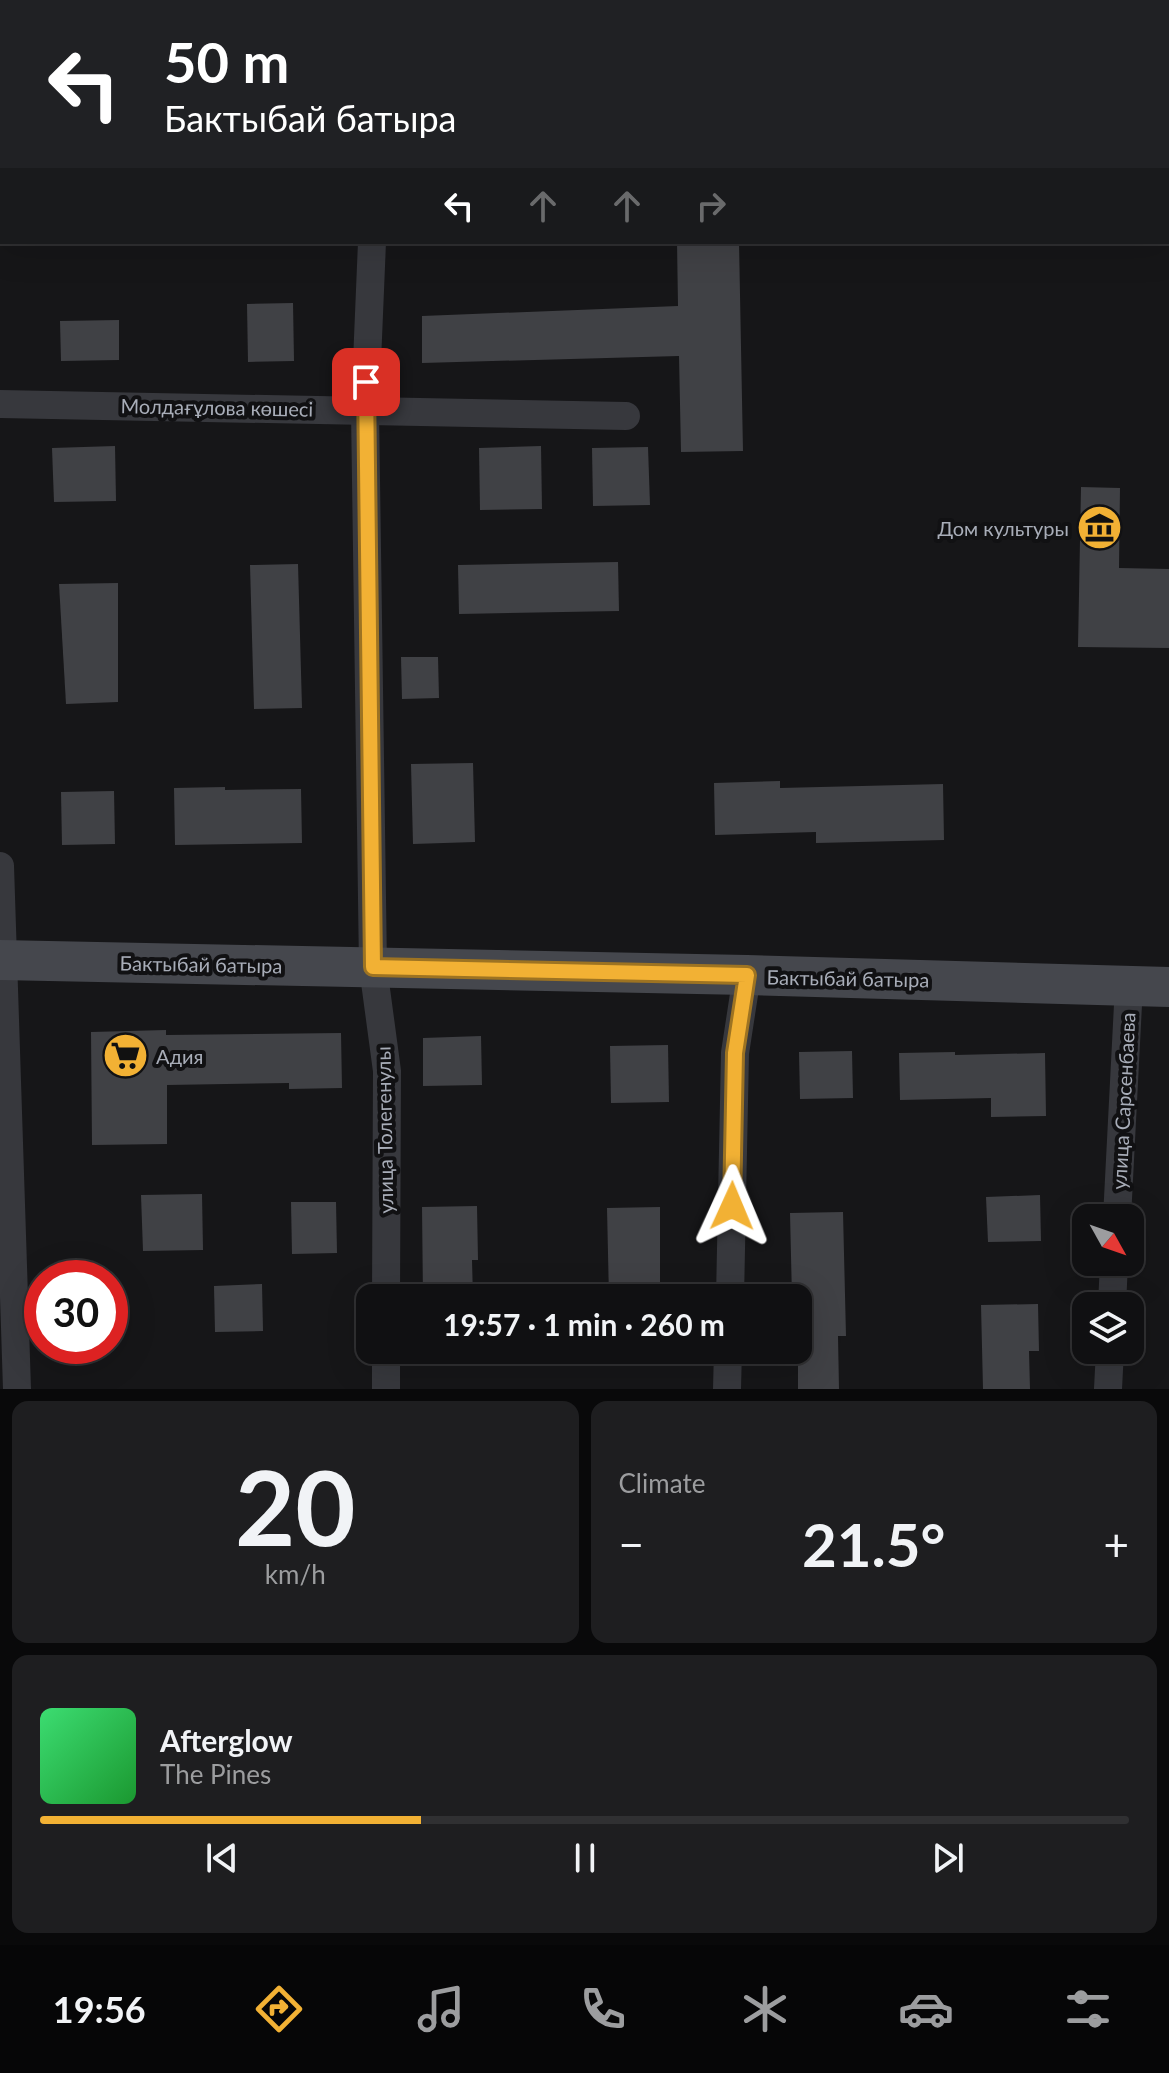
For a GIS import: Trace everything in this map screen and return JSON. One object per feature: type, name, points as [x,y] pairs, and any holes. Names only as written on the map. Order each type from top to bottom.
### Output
[{"type":"street","name":"улица Толегенулы","points":[[372,244],[365,410],[373,967],[387,1071],[386,1284]]},
{"type":"street","name":"Молдағұлова көшесі","points":[[0,404],[626,416]]},
{"type":"street","points":[[0,866],[0,960],[17,1389]]},
{"type":"street","name":"Бактыбай батыра","points":[[0,960],[1169,987]]},
{"type":"street","points":[[730,1284],[735,1053],[747,975]]},
{"type":"street","name":"улица Сарсенбаева","points":[[1118,1204],[1129,985]]},
{"type":"street","points":[[386,1364],[386,1389]]},
{"type":"street","points":[[727,1389],[728,1364]]},
{"type":"street","points":[[1108,1389],[1109,1364]]},
{"type":"building","points":[[677,244],[739,244],[743,451],[681,452],[679,356],[422,363],[422,316],[678,306]]},
{"type":"building","points":[[293,303],[294,361],[248,362],[247,304]]},
{"type":"building","points":[[119,320],[119,360],[61,361],[60,321]]},
{"type":"building","points":[[115,446],[116,501],[54,502],[52,448]]},
{"type":"building","points":[[541,446],[542,509],[480,510],[479,448]]},
{"type":"building","points":[[648,447],[650,505],[593,506],[592,448]]},
{"type":"building","name":"Дом культуры","points":[[1081,487],[1120,488],[1119,568],[1169,569],[1169,648],[1078,647]]},
{"type":"building","points":[[618,562],[619,611],[459,614],[458,565]]},
{"type":"building","points":[[298,564],[302,708],[254,709],[250,565]]},
{"type":"building","points":[[118,583],[118,702],[66,704],[59,584]]},
{"type":"building","points":[[401,657],[438,657],[439,698],[402,699]]},
{"type":"building","points":[[473,763],[475,842],[413,844],[411,764]]},
{"type":"building","points":[[780,781],[780,788],[943,784],[944,840],[816,843],[816,832],[715,835],[714,783]]},
{"type":"building","points":[[225,787],[225,790],[301,789],[302,843],[175,845],[174,788]]},
{"type":"building","points":[[114,791],[115,844],[62,845],[61,792]]},
{"type":"building","points":[[166,1030],[166,1035],[341,1033],[342,1088],[289,1089],[289,1083],[167,1085],[167,1144],[92,1145],[91,1032]]},
{"type":"building","points":[[481,1036],[482,1085],[423,1086],[423,1038]]},
{"type":"building","points":[[668,1045],[669,1102],[611,1103],[610,1046]]},
{"type":"building","points":[[852,1051],[853,1098],[800,1099],[799,1052]]},
{"type":"building","points":[[955,1052],[955,1055],[1045,1053],[1046,1116],[991,1117],[991,1098],[900,1100],[899,1053]]},
{"type":"building","points":[[202,1194],[203,1250],[143,1251],[141,1195]]},
{"type":"building","points":[[1040,1195],[1041,1241],[988,1242],[986,1197]]},
{"type":"building","points":[[291,1202],[336,1202],[337,1253],[292,1254]]},
{"type":"building","points":[[477,1206],[478,1260],[472,1260],[473,1284],[423,1284],[422,1207]]},
{"type":"building","points":[[660,1207],[660,1284],[609,1284],[607,1208]]},
{"type":"building","points":[[843,1212],[846,1336],[838,1336],[839,1389],[798,1389],[798,1364],[812,1364],[812,1284],[792,1284],[790,1213]]},
{"type":"building","points":[[262,1284],[263,1331],[215,1332],[214,1286]]},
{"type":"building","points":[[1038,1304],[1039,1351],[1029,1351],[1030,1389],[983,1389],[981,1305]]},
{"type":"place","name":"Дом культуры","points":[[1100,528]]},
{"type":"place","name":"Адия","points":[[125,1056]]},
{"type":"route","points":[[366,382],[373,967],[747,975],[735,1053],[732,1206]]}]
